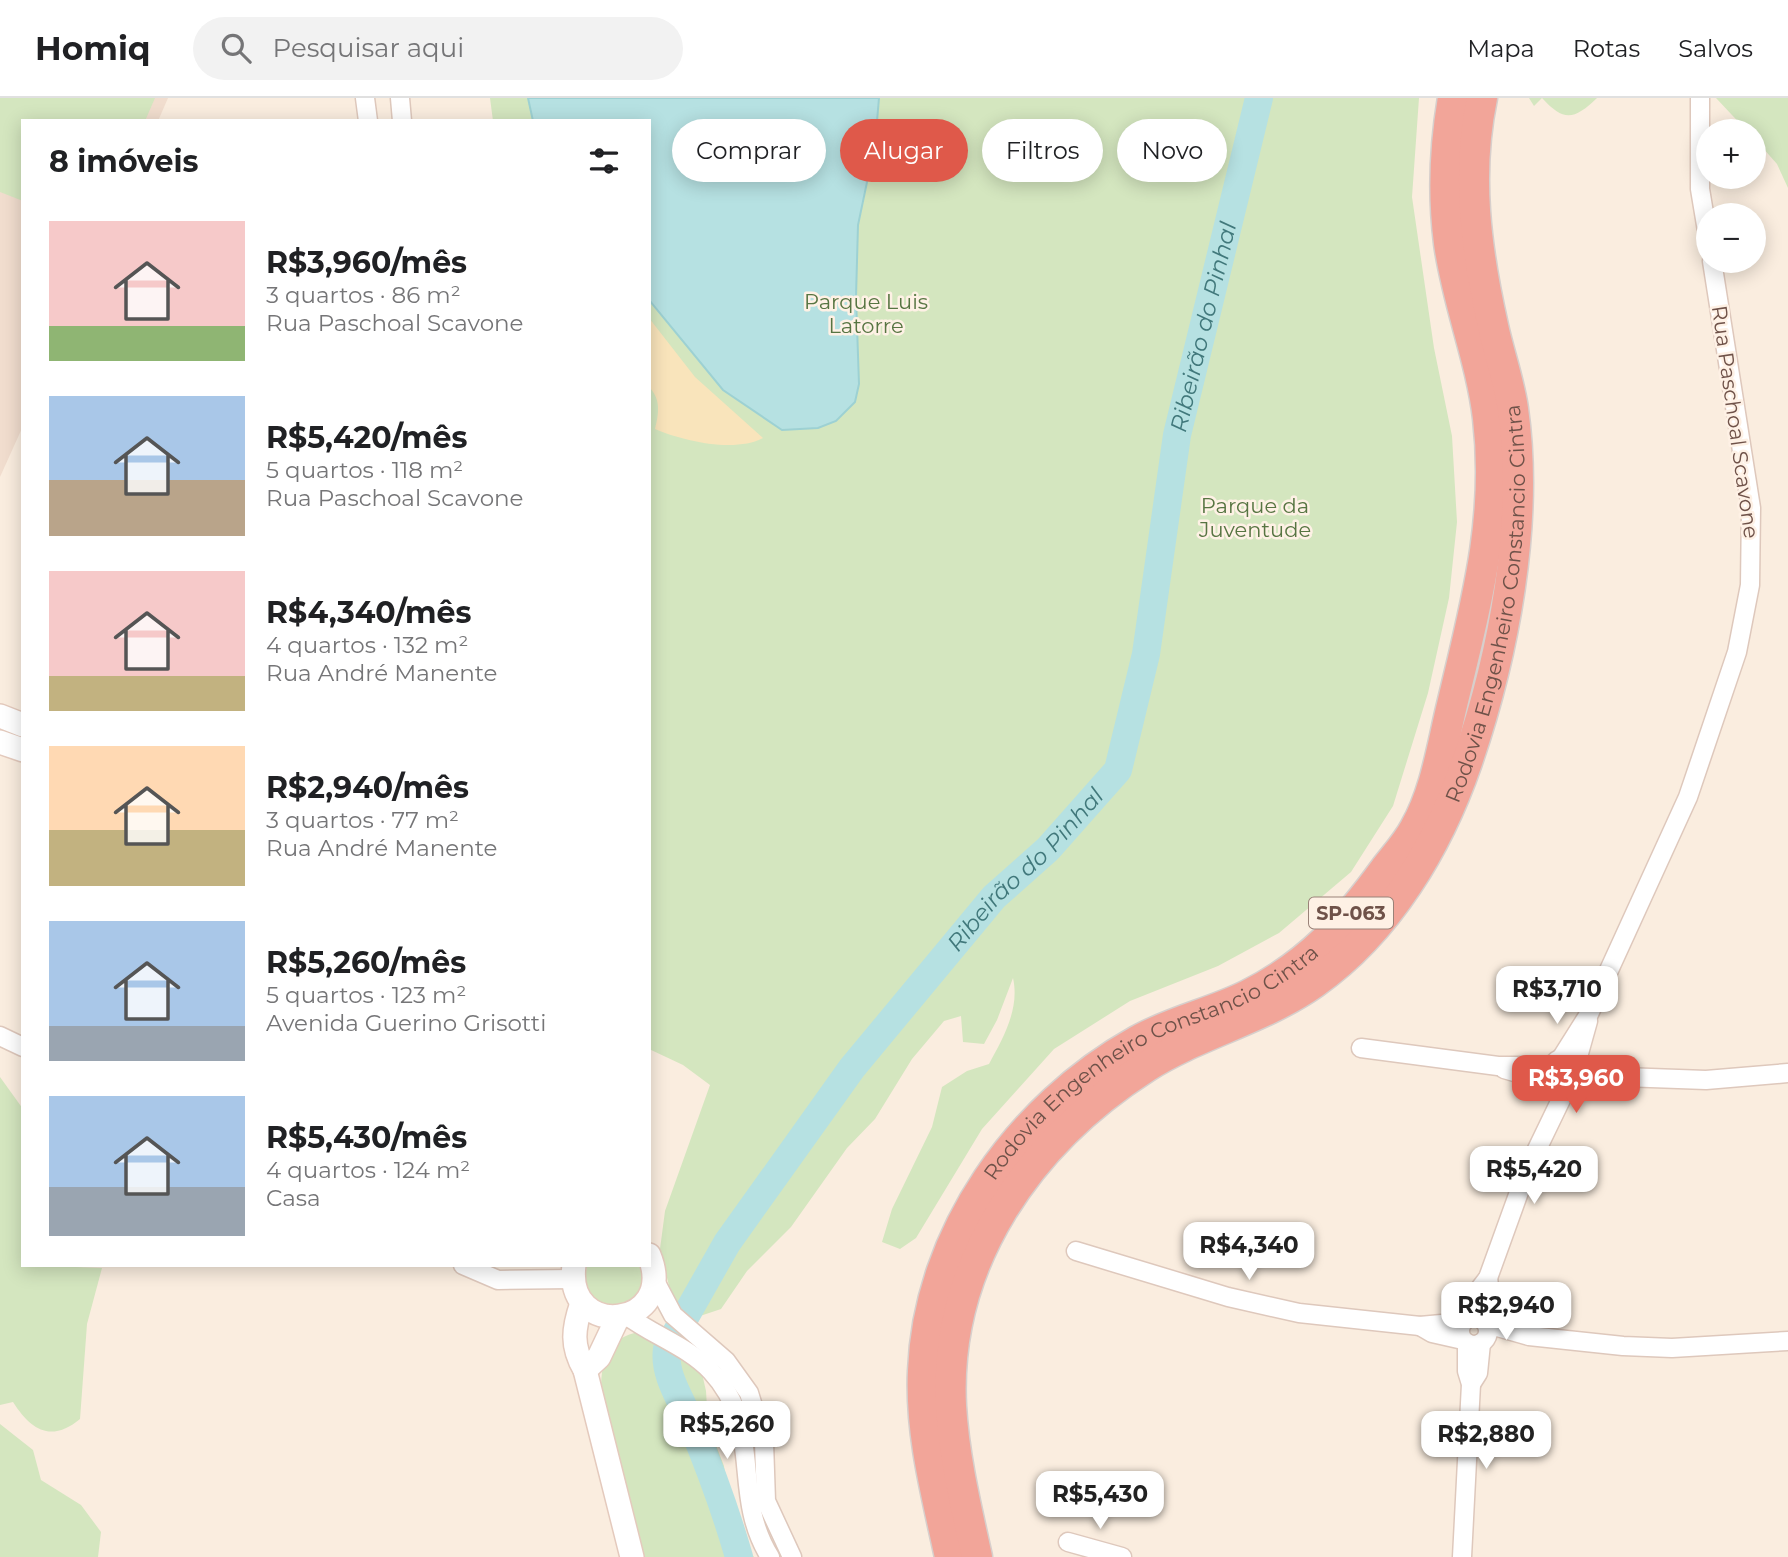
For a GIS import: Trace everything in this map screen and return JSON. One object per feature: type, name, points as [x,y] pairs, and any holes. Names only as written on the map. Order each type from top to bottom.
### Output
[{"type":"highway","name":"Rodovia Engenheiro Constancio Cintra","points":[[950,1557],[929,1460],[923,1371],[937,1284],[960,1230],[995,1167],[1024,1130],[1067,1088],[1139,1040],[1245,996],[1295,968],[1328,940],[1415,828],[1432,788],[1486,561],[1491,494],[1488,416],[1449,244],[1445,184],[1453,98]]},
{"type":"highway","name":"Rodovia Engenheiro Constancio Cintra","points":[[977,1557],[957,1458],[951,1406],[952,1360],[961,1303],[983,1245],[1009,1196],[1046,1148],[1084,1112],[1148,1066],[1312,985],[1359,945],[1404,890],[1445,818],[1467,761],[1487,692],[1507,601],[1518,516],[1518,461],[1513,405],[1484,280],[1472,205],[1478,118],[1482,98]]},
{"type":"main road","points":[[0,716],[21,724]]},
{"type":"main road","points":[[0,742],[21,749]]},
{"type":"main road","points":[[582,1303],[593,1312],[622,1316],[643,1306],[655,1281],[651,1264]]},
{"type":"main road","points":[[573,1272],[582,1303],[573,1333],[579,1359],[585,1370],[632,1557]]},
{"type":"main road","points":[[585,1370],[599,1357],[622,1316]]},
{"type":"street","points":[[365,98],[368,119]]},
{"type":"street","points":[[400,98],[402,119]]},
{"type":"street","points":[[1700,98],[1702,203]]},
{"type":"street","name":"Rua Paschoal Scavone","points":[[1461,1557],[1471,1384],[1467,1371],[1475,1331],[1490,1293],[1489,1278],[1527,1170],[1548,1122],[1549,1100],[1565,1073],[1688,797],[1737,652],[1750,585],[1751,508],[1714,273]]},
{"type":"street","points":[[0,1036],[21,1046]]},
{"type":"street","points":[[1361,1048],[1498,1066],[1511,1072],[1706,1080],[1788,1073]]},
{"type":"street","points":[[1076,1251],[1228,1297],[1299,1313],[1419,1326],[1432,1334],[1475,1331],[1503,1340],[1529,1336],[1672,1348],[1788,1341]]},
{"type":"street","points":[[468,1267],[498,1280],[573,1272]]},
{"type":"street","points":[[655,1281],[673,1315],[705,1340],[741,1382],[758,1416],[764,1442],[766,1501],[792,1557]]},
{"type":"street","points":[[622,1316],[689,1352],[712,1372],[729,1395],[740,1420],[752,1520],[771,1557]]},
{"type":"street","points":[[1068,1542],[1122,1557]]},
{"type":"shaded area","points":[[0,98],[168,98],[159,119],[21,119],[21,430],[0,477]]},
{"type":"green space","points":[[0,98],[155,98],[146,119],[21,119],[21,200],[0,192]]},
{"type":"green space","points":[[490,98],[1419,98],[1412,197],[1434,348],[1452,436],[1457,522],[1449,598],[1428,693],[1393,806],[1351,872],[1279,933],[1218,966],[1130,1001],[1054,1049],[982,1129],[916,1238],[900,1249],[882,1242],[892,1209],[932,1127],[942,1087],[967,1071],[989,1064],[1005,1034],[1012,1012],[1015,990],[1013,978],[997,1020],[984,1044],[963,1042],[961,1016],[944,1021],[912,1059],[875,1119],[847,1148],[791,1227],[747,1271],[721,1309],[700,1316],[674,1306],[660,1249],[665,1211],[710,1085],[683,1065],[651,1050],[651,119],[493,119]]},
{"type":"green space","points":[[1529,98],[1542,98],[1534,106]]},
{"type":"green space","points":[[1542,98],[1597,98],[1582,111],[1569,115],[1557,111]]},
{"type":"green space","points":[[1716,98],[1788,98],[1788,188],[1777,164],[1766,152],[1766,119],[1736,119]]},
{"type":"green space","points":[[0,1077],[21,1106],[21,1267],[102,1268],[87,1324],[80,1419],[70,1426],[51,1432],[34,1426],[13,1402],[0,1405]]},
{"type":"green space","points":[[587,1267],[641,1267],[643,1283],[635,1298],[625,1306],[597,1303],[590,1294]]},
{"type":"green space","points":[[640,1332],[701,1369],[706,1391],[708,1424],[724,1466],[732,1524],[754,1557],[642,1557],[601,1393],[603,1369],[610,1349],[627,1335]]},
{"type":"green space","points":[[0,1424],[33,1450],[41,1480],[81,1505],[101,1532],[98,1557],[0,1557]]},
{"type":"sand","points":[[651,321],[695,377],[763,438],[738,445],[709,444],[655,429],[658,406],[653,392]]},
{"type":"water","points":[[528,98],[879,98],[877,119],[840,119],[840,182],[867,182],[858,225],[856,297],[859,384],[855,402],[836,421],[818,428],[782,430],[723,390],[651,302],[651,119],[533,119]]},
{"type":"waterway","name":"Ribeirão do Pinhal","points":[[739,1557],[705,1457],[674,1388],[668,1368],[667,1349],[727,1243],[852,1068],[994,897],[1048,849],[1118,770],[1146,654],[1177,435],[1259,98]]},
{"type":"park label","name":"Parque Luis Latorre","points":[[866,314]]},
{"type":"park label","name":"Parque da Juventude","points":[[1255,518]]}]
